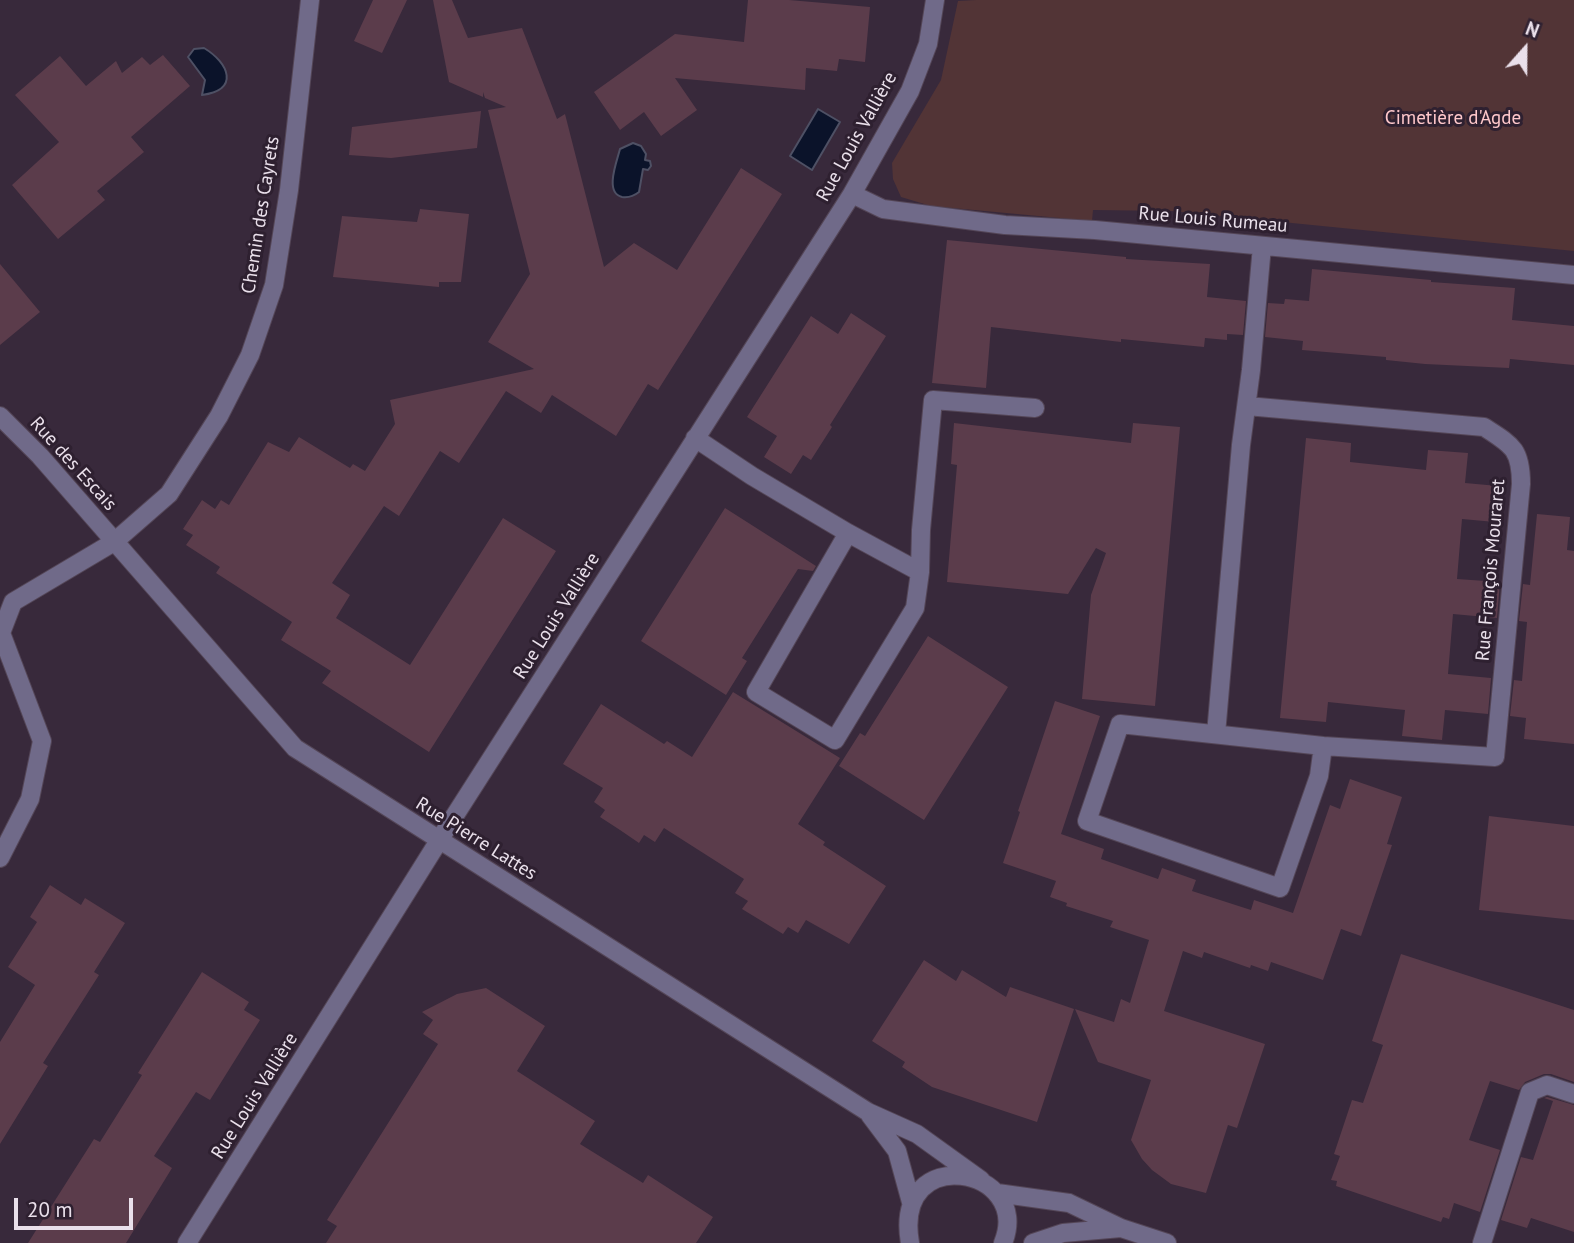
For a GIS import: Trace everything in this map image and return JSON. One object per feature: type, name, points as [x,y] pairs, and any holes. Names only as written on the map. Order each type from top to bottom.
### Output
[{"type":"street","name":"Chemin des Cayrets","points":[[0,858],[30,799],[42,741],[1,633],[13,602],[114,541],[169,494],[219,416],[250,355],[274,285],[289,190],[310,0]]},
{"type":"street","name":"Rue Louis Vallière","points":[[187,1243],[439,841],[852,194],[910,91],[928,44],[935,0]]},
{"type":"street","name":"Rue Louis Rumeau","points":[[852,194],[883,209],[1005,225],[1095,230],[1574,275]]},
{"type":"street","points":[[1216,734],[1241,445],[1262,246]]},
{"type":"street","points":[[848,533],[756,692],[835,740],[915,608],[933,400],[1035,408]]},
{"type":"street","name":"Rue François Mouraret","points":[[1247,406],[1484,427],[1510,444],[1521,463],[1495,757],[1323,746],[1120,724],[1087,821],[1280,888],[1319,776],[1323,746]]},
{"type":"street","name":"Rue des Escais","points":[[0,416],[40,456],[114,541]]},
{"type":"street","points":[[695,438],[752,476],[920,572]]},
{"type":"street","name":"Rue Pierre Lattes","points":[[114,541],[295,748],[868,1112],[917,1134],[997,1193]]},
{"type":"street","points":[[1482,1243],[1530,1092],[1547,1085],[1574,1094]]},
{"type":"street","name":"Rue Pierre Lattes","points":[[868,1112],[897,1151],[911,1202],[906,1223],[910,1243]]},
{"type":"street","points":[[911,1202],[923,1187],[942,1177],[962,1174],[981,1180]]},
{"type":"street","points":[[997,1193],[1069,1203],[1121,1228],[1167,1243]]},
{"type":"street","points":[[997,1193],[1006,1213],[1007,1234],[1003,1243]]},
{"type":"street","points":[[1033,1243],[1063,1233],[1121,1228]]},
{"type":"green space","name":"Cimetière d'Agde","points":[[1574,0],[1574,251],[1171,211],[1093,210],[1092,221],[931,206],[901,197],[893,179],[892,163],[941,80],[958,1]]},
{"type":"water","points":[[204,48],[220,61],[227,75],[222,88],[202,95],[205,80],[188,57],[194,49]]},
{"type":"water","points":[[818,109],[840,122],[812,170],[790,156]]},
{"type":"water","points":[[633,143],[641,146],[646,154],[645,160],[650,161],[651,166],[648,170],[643,169],[639,192],[622,197],[614,190],[615,168],[620,149]]},
{"type":"building","points":[[373,0],[407,0],[382,53],[354,41]]},
{"type":"building","points":[[433,0],[452,0],[468,38],[522,28],[557,119],[565,114],[604,267],[634,243],[677,270],[741,168],[782,194],[658,390],[648,384],[616,436],[552,395],[541,413],[506,391],[459,463],[440,451],[399,516],[384,506],[332,583],[350,595],[336,618],[410,665],[503,518],[556,551],[429,752],[322,683],[331,671],[281,640],[292,622],[216,573],[220,567],[186,545],[193,535],[183,529],[202,500],[215,509],[221,500],[229,505],[268,442],[289,452],[299,437],[350,468],[353,464],[365,471],[395,424],[390,400],[534,369],[488,342],[530,274],[488,110],[506,107],[485,98],[483,92],[483,97],[449,82]]},
{"type":"building","points":[[748,0],[789,0],[870,7],[865,62],[839,59],[837,71],[806,68],[805,90],[675,78],[697,110],[661,136],[644,112],[620,130],[594,92],[675,34],[744,42]]},
{"type":"building","points":[[163,55],[190,86],[131,137],[144,152],[97,191],[105,200],[58,239],[12,185],[59,142],[15,95],[60,56],[86,86],[116,61],[122,73],[142,57],[150,65]]},
{"type":"building","points":[[481,111],[477,148],[391,158],[349,155],[352,127]]},
{"type":"building","points":[[420,209],[469,214],[461,282],[439,282],[439,287],[333,277],[342,216],[417,222]]},
{"type":"building","points":[[947,240],[1126,259],[1210,264],[1207,297],[1246,301],[1243,335],[1227,334],[1227,340],[1205,338],[1204,347],[1121,339],[1121,342],[991,327],[986,388],[932,383]]},
{"type":"building","points":[[0,264],[40,312],[0,345]]},
{"type":"building","points":[[1312,269],[1515,288],[1512,320],[1574,326],[1574,365],[1510,359],[1509,368],[1425,364],[1386,360],[1386,357],[1302,350],[1303,341],[1265,337],[1268,303],[1284,304],[1285,299],[1309,301]]},
{"type":"building","points":[[851,313],[886,336],[811,460],[803,455],[791,474],[764,457],[777,436],[747,417],[811,316],[838,334]]},
{"type":"building","points":[[954,423],[1131,443],[1133,423],[1180,427],[1155,706],[1082,699],[1091,595],[1106,553],[1096,548],[1068,594],[947,582],[957,465],[951,464]]},
{"type":"building","points":[[1306,438],[1351,443],[1350,462],[1426,470],[1428,450],[1468,453],[1465,483],[1498,486],[1495,522],[1462,519],[1457,579],[1500,582],[1497,618],[1453,614],[1448,674],[1491,678],[1488,714],[1445,710],[1442,740],[1402,736],[1405,710],[1328,702],[1326,722],[1280,718]]},
{"type":"building","points":[[725,508],[816,566],[813,571],[798,569],[742,658],[747,661],[726,695],[641,641]]},
{"type":"building","points":[[1537,514],[1570,517],[1567,550],[1574,551],[1574,744],[1524,739],[1526,718],[1510,716],[1514,680],[1522,681],[1527,622],[1519,621],[1523,584],[1530,585]]},
{"type":"building","points":[[928,636],[1008,687],[924,820],[839,766],[860,733],[865,736]]},
{"type":"building","points":[[733,692],[840,758],[798,824],[825,842],[823,845],[886,886],[849,944],[806,920],[798,933],[788,927],[783,934],[742,909],[748,901],[735,893],[744,879],[664,828],[655,842],[644,835],[639,843],[600,817],[605,810],[594,802],[603,788],[563,764],[601,704],[664,744],[667,741],[692,757]]},
{"type":"building","points":[[1055,701],[1100,716],[1061,834],[1104,849],[1101,859],[1158,879],[1162,868],[1196,880],[1192,891],[1251,910],[1254,900],[1293,913],[1330,805],[1340,809],[1350,779],[1402,797],[1387,844],[1392,845],[1361,936],[1341,929],[1323,980],[1271,962],[1268,971],[1251,965],[1250,968],[1204,952],[1202,958],[1183,951],[1164,1011],[1265,1044],[1237,1128],[1228,1125],[1206,1193],[1171,1184],[1142,1159],[1131,1140],[1151,1080],[1098,1062],[1075,1009],[1114,1022],[1121,999],[1130,1003],[1149,940],[1110,927],[1113,921],[1066,906],[1067,903],[1050,897],[1056,881],[1003,863]]},
{"type":"building","points":[[1489,816],[1574,826],[1574,920],[1479,910]]},
{"type":"building","points":[[50,885],[81,905],[85,898],[125,923],[94,972],[99,975],[43,1063],[48,1066],[0,1144],[0,1042],[35,985],[8,967],[37,922],[30,917]]},
{"type":"building","points":[[1401,954],[1574,1010],[1574,1082],[1544,1074],[1525,1082],[1519,1090],[1490,1081],[1469,1140],[1500,1150],[1480,1212],[1454,1203],[1449,1219],[1443,1217],[1441,1222],[1336,1186],[1337,1181],[1331,1180],[1340,1156],[1334,1154],[1352,1100],[1363,1103],[1383,1045],[1372,1041]]},
{"type":"building","points":[[924,960],[956,981],[962,970],[1006,997],[1010,987],[1074,1009],[1037,1122],[932,1087],[902,1067],[905,1062],[872,1041]]},
{"type":"building","points":[[202,972],[249,1002],[244,1010],[260,1020],[210,1100],[196,1092],[154,1156],[172,1168],[126,1243],[28,1243],[94,1139],[100,1142],[142,1075],[138,1073]]},
{"type":"building","points":[[486,988],[545,1026],[517,1071],[595,1121],[580,1144],[643,1183],[648,1175],[713,1217],[696,1243],[326,1243],[337,1226],[327,1220],[438,1044],[423,1034],[433,1020],[422,1012],[457,994]]},
{"type":"building","points":[[1544,1098],[1574,1105],[1574,1232],[1531,1218],[1527,1228],[1501,1220],[1521,1157],[1533,1160],[1553,1101]]}]
